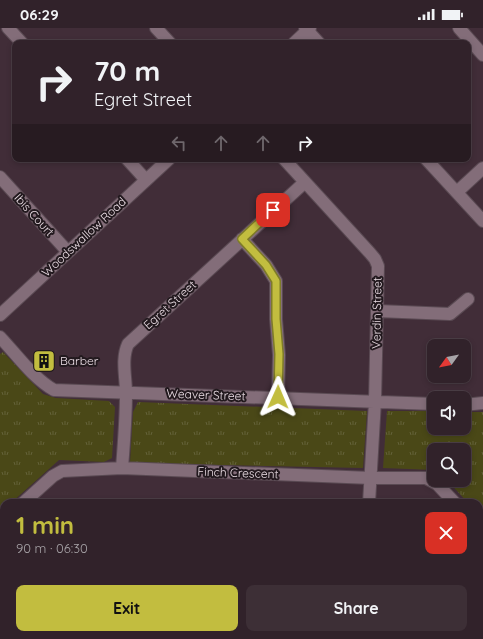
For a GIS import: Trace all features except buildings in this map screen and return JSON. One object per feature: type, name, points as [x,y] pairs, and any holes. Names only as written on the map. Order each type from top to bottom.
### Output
[{"type":"street","points":[[8,28],[19,40]]},
{"type":"street","points":[[156,28],[167,40]]},
{"type":"street","points":[[459,28],[470,40]]},
{"type":"street","points":[[297,40],[308,29],[317,40]]},
{"type":"street","points":[[471,42],[483,55]]},
{"type":"street","points":[[130,162],[146,180]]},
{"type":"street","name":"Woodswallow Road","points":[[0,315],[166,162]]},
{"type":"street","name":"Verdin Street","points":[[287,162],[375,260],[378,266],[375,401],[369,499]]},
{"type":"street","points":[[429,162],[483,221]]},
{"type":"street","points":[[456,192],[483,168]]},
{"type":"street","name":"Ibis Court","points":[[0,177],[68,252]]},
{"type":"street","name":"Egret Street","points":[[122,468],[126,393],[124,359],[125,350],[128,344],[305,182]]},
{"type":"street","points":[[242,239],[266,265],[276,281],[276,319],[279,354],[278,397]]},
{"type":"street","points":[[378,311],[450,314],[468,299]]},
{"type":"street","name":"Weaver Street","points":[[0,337],[37,378],[54,390],[427,404]]},
{"type":"street","points":[[471,404],[483,403]]},
{"type":"street","name":"Finch Crescent","points":[[27,499],[53,476],[62,471],[122,468],[371,478],[426,478],[437,484],[451,499]]},
{"type":"green space","points":[[3,352],[43,394],[56,398],[109,401],[115,407],[112,458],[104,462],[59,460],[15,499],[0,499],[0,354]]},
{"type":"green space","points":[[138,402],[367,411],[363,468],[130,463],[133,412]]},
{"type":"green space","points":[[387,411],[427,411],[427,435],[471,435],[471,412],[483,412],[483,499],[464,499],[453,487],[471,487],[471,443],[427,443],[427,470],[383,468]]},
{"type":"place","name":"Barber","points":[[44,361]]},
{"type":"route","points":[[273,210],[242,239],[266,265],[276,281],[276,319],[279,354],[278,397]]}]
